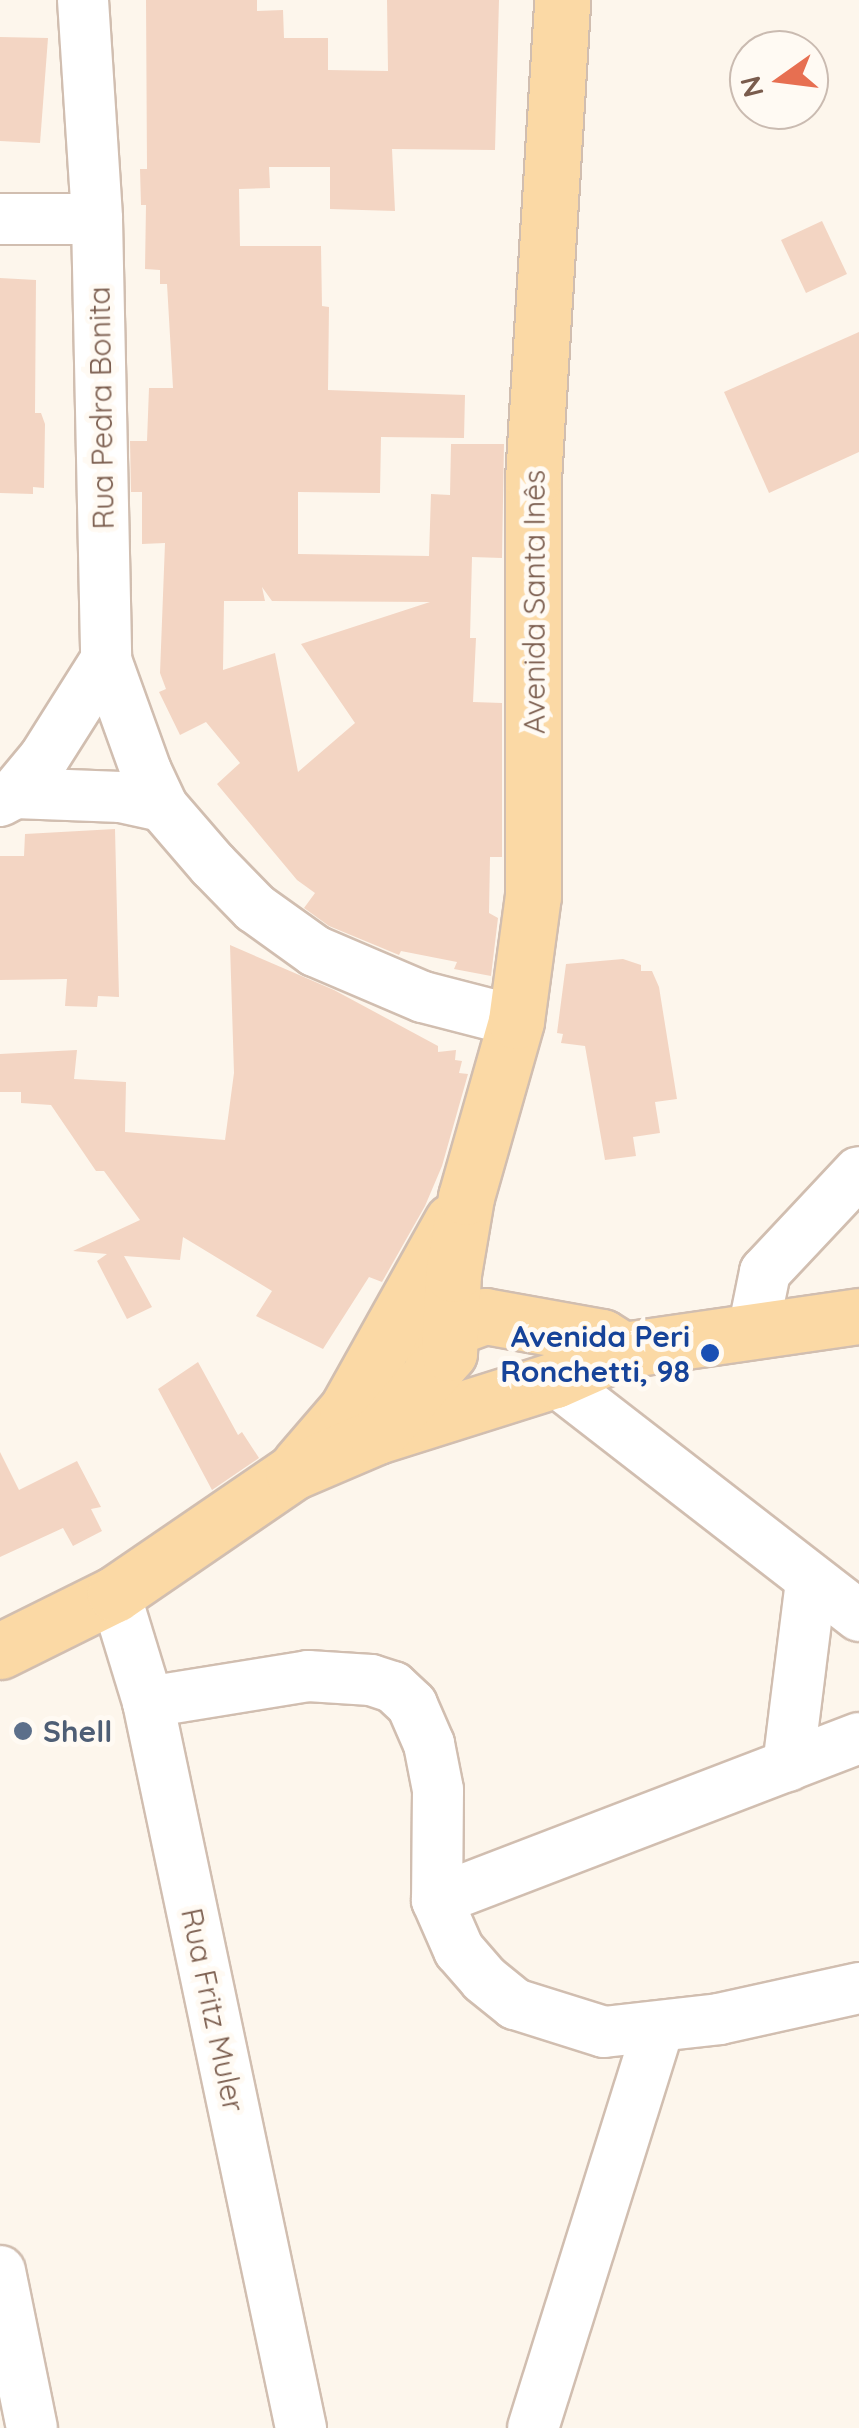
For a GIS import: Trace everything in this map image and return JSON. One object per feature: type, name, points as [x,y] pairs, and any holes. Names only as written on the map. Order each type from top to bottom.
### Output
[{"type":"main road","name":"Avenida Santa Inês","points":[[442,1340],[466,1197],[516,1021],[534,876],[532,479],[562,0]]},
{"type":"main road","name":"Avenida Santa Inês","points":[[362,1422],[416,1280],[466,1197]]},
{"type":"main road","points":[[416,1280],[442,1340],[554,1380]]},
{"type":"main road","points":[[0,1651],[115,1594],[293,1472],[362,1422],[442,1340],[485,1316],[602,1338],[624,1350]]},
{"type":"main road","points":[[362,1422],[554,1380],[624,1350],[859,1316]]},
{"type":"street","name":"Rua Pedra Bonita","points":[[83,0],[97,219],[106,660],[162,806]]},
{"type":"street","points":[[0,218],[97,219]]},
{"type":"street","points":[[8,797],[44,758],[106,660]]},
{"type":"street","points":[[8,797],[121,797],[162,806],[255,908],[315,951],[423,997],[516,1021]]},
{"type":"street","points":[[753,1332],[764,1272],[859,1172]]},
{"type":"street","points":[[554,1380],[588,1402],[811,1582],[859,1616]]},
{"type":"street","points":[[788,1766],[811,1582]]},
{"type":"street","name":"Rua Fritz Muler","points":[[115,1594],[148,1702],[302,2428]]},
{"type":"street","points":[[148,1702],[308,1676],[371,1680],[393,1687],[412,1705],[429,1744],[438,1790],[438,1900],[459,1950],[484,1979],[515,2004],[604,2032],[658,2029],[859,1988]]},
{"type":"street","points":[[438,1900],[859,1738]]},
{"type":"street","points":[[533,2428],[658,2029]]},
{"type":"street","points":[[0,2271],[32,2428]]},
{"type":"building","points":[[146,0],[257,0],[257,11],[283,10],[284,38],[328,38],[328,70],[388,71],[387,0],[499,0],[495,150],[392,149],[395,211],[330,209],[330,167],[269,167],[270,188],[239,189],[240,246],[321,246],[322,306],[329,307],[328,390],[465,395],[464,438],[381,437],[380,493],[298,492],[298,554],[429,556],[431,494],[450,495],[451,444],[504,444],[502,558],[472,557],[470,638],[476,638],[473,702],[502,703],[502,857],[490,857],[489,913],[498,918],[491,976],[454,969],[457,962],[401,951],[399,955],[329,926],[304,908],[315,893],[297,880],[217,784],[240,763],[206,722],[180,735],[159,692],[166,689],[160,673],[165,543],[142,544],[142,492],[131,492],[130,441],[147,441],[149,388],[173,388],[167,284],[160,284],[160,270],[145,269],[146,205],[141,205],[140,169],[147,169]],"holes":[[[262,587],[272,601],[430,602],[301,644],[355,723],[298,772],[275,653],[223,670],[224,601],[265,601]]]},
{"type":"building","points":[[0,37],[48,38],[40,143],[0,141]]},
{"type":"building","points":[[822,221],[847,274],[806,293],[781,240]]},
{"type":"building","points":[[0,278],[36,280],[35,413],[41,413],[45,424],[44,488],[33,487],[33,494],[0,493]]},
{"type":"building","points":[[859,332],[859,452],[769,493],[724,392]]},
{"type":"building","points":[[115,829],[119,997],[98,996],[97,1007],[65,1006],[67,979],[0,980],[0,856],[24,856],[25,834]]},
{"type":"building","points":[[230,945],[334,990],[438,1046],[438,1052],[456,1050],[455,1060],[462,1061],[459,1073],[468,1074],[442,1166],[425,1206],[382,1282],[369,1277],[323,1349],[256,1316],[272,1291],[183,1237],[180,1260],[124,1256],[152,1307],[127,1319],[97,1261],[107,1254],[73,1251],[140,1220],[104,1171],[96,1171],[51,1105],[21,1103],[21,1092],[0,1092],[0,1054],[77,1050],[74,1079],[126,1082],[125,1132],[225,1140],[234,1073]]},
{"type":"building","points":[[623,959],[641,965],[641,971],[652,971],[659,987],[677,1099],[655,1102],[660,1133],[633,1137],[636,1156],[605,1160],[585,1046],[561,1043],[563,1034],[557,1033],[566,964]]},
{"type":"building","points":[[198,1362],[238,1435],[242,1432],[259,1458],[212,1490],[158,1389]]},
{"type":"building","points":[[0,1452],[19,1490],[77,1461],[101,1507],[91,1509],[102,1531],[73,1546],[63,1528],[0,1557]]},
{"type":"place","name":"Avenida Peri Ronchetti, 98","points":[[710,1353]]},
{"type":"place","name":"Shell","points":[[23,1731]]}]
